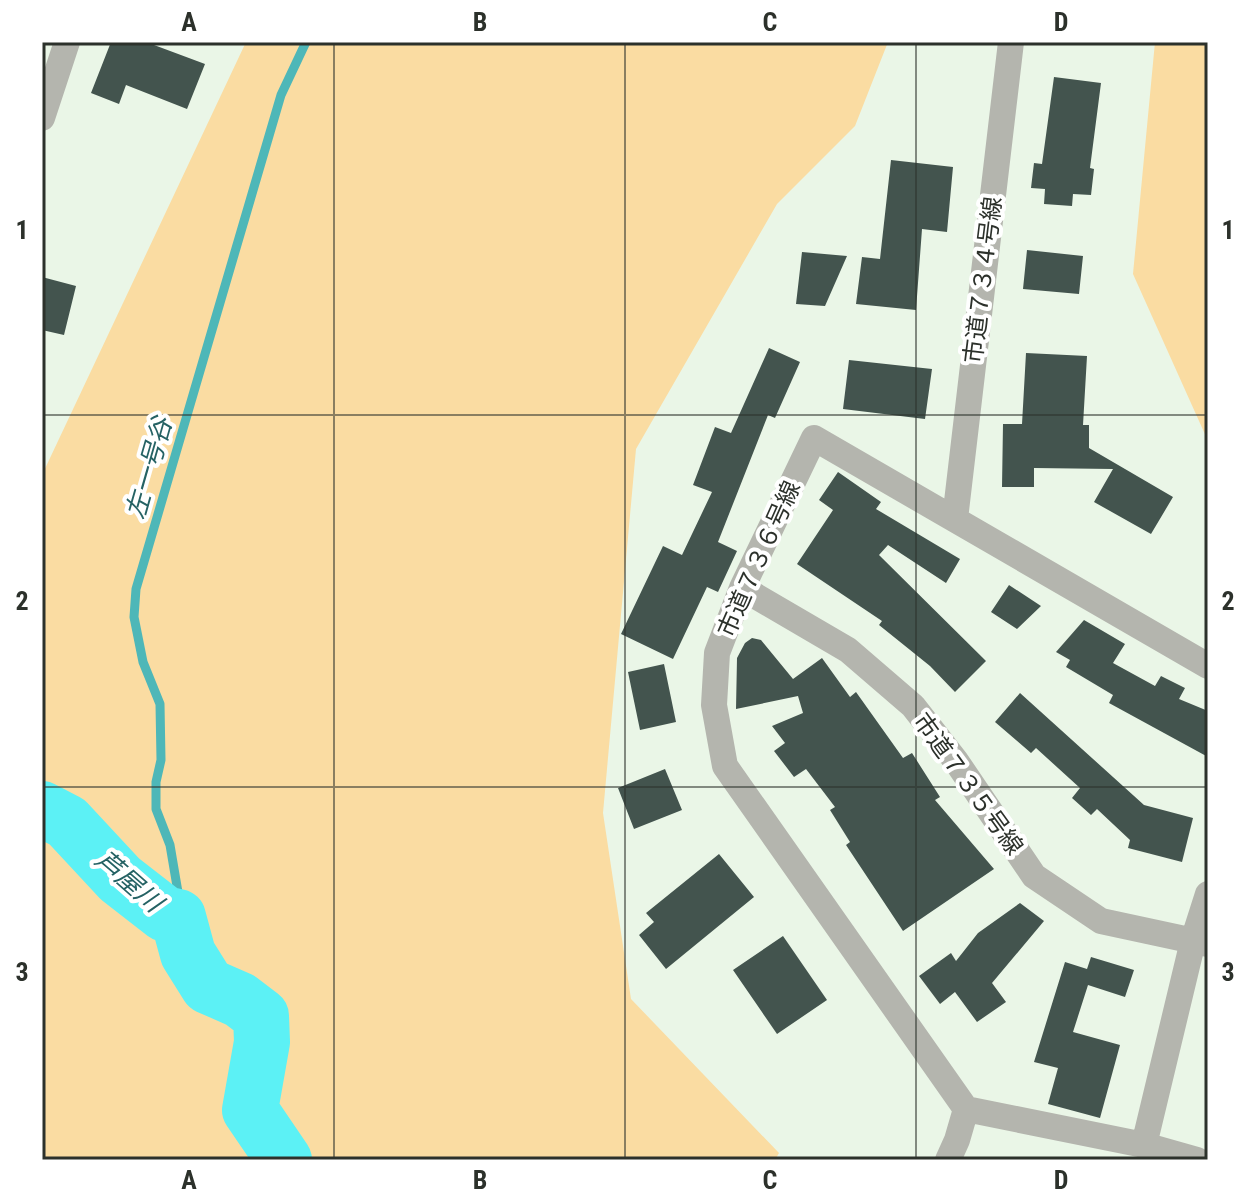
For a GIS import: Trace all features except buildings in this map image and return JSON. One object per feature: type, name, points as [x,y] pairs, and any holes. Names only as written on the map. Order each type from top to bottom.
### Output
[{"type":"street","points":[[42,118],[67,42]]},
{"type":"street","name":"市道７３４号線","points":[[955,519],[1011,42]]},
{"type":"street","name":"市道７３６号線","points":[[966,1109],[725,766],[714,705],[717,653],[742,588],[814,438],[1208,666]]},
{"type":"street","name":"市道７３５号線","points":[[742,588],[848,650],[913,706],[956,761],[1034,876],[1101,921],[1201,942]]},
{"type":"street","points":[[1144,1145],[1201,942],[1208,894]]},
{"type":"street","points":[[948,1160],[966,1109],[1144,1145],[1197,1160]]},
{"type":"shaded area","points":[[246,42],[888,42],[855,126],[777,204],[636,449],[603,813],[631,999],[779,1153],[775,1160],[42,1160],[42,475]]},
{"type":"shaded area","points":[[1155,42],[1208,42],[1208,441],[1133,274]]},
{"type":"waterway","name":"左一号谷","points":[[178,917],[180,904],[170,845],[156,809],[156,782],[161,760],[160,704],[143,662],[134,617],[136,589],[281,95],[306,42]]},
{"type":"waterway","name":"芦屋川","points":[[42,809],[67,822],[120,879],[165,914],[178,917],[188,954],[208,986],[240,1000],[261,1016],[262,1042],[250,1110],[284,1160]]}]
